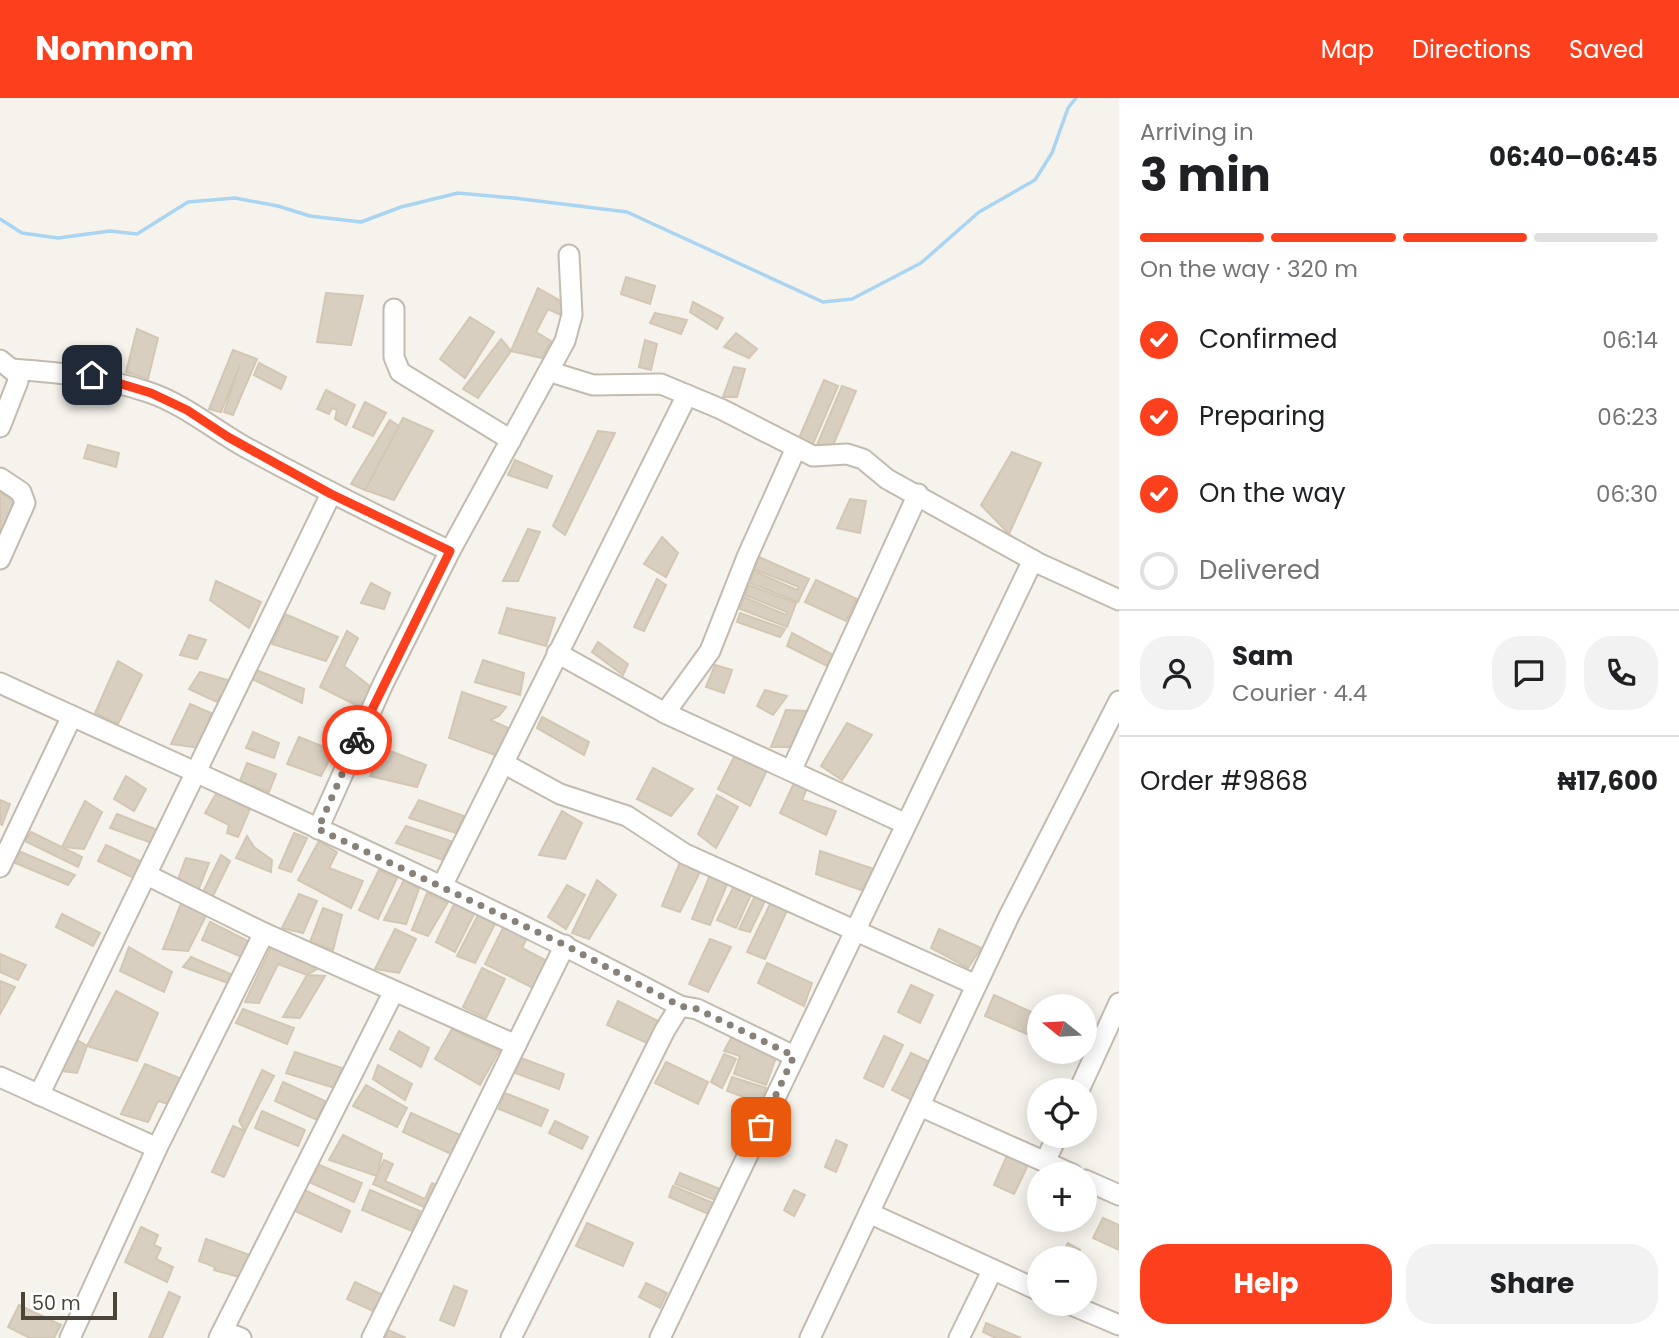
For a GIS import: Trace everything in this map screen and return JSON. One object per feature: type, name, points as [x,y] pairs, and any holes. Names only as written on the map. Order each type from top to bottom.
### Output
[{"type":"street","points":[[318,829],[383,684],[450,551],[551,372],[565,341],[572,315],[569,254]]},
{"type":"street","points":[[394,309],[394,357],[400,372],[512,440]]},
{"type":"street","points":[[6,364],[92,375],[151,393],[187,410],[228,437],[331,494],[450,551]]},
{"type":"street","points":[[0,427],[18,381],[6,364]]},
{"type":"street","points":[[551,372],[593,385],[661,384],[749,422],[813,456],[848,454],[863,459],[887,479],[1033,560],[1119,600]]},
{"type":"street","points":[[442,886],[687,395]]},
{"type":"street","points":[[665,713],[710,651],[747,557],[796,448]]},
{"type":"street","points":[[0,478],[21,492],[25,503],[0,559]]},
{"type":"street","points":[[39,1095],[331,494]]},
{"type":"street","points":[[792,769],[918,494]]},
{"type":"street","points":[[660,1338],[1033,560]]},
{"type":"street","points":[[557,653],[665,713],[792,769],[906,824]]},
{"type":"street","points":[[0,683],[442,886],[565,945],[680,1006],[697,1009],[794,1056]]},
{"type":"street","points":[[810,1338],[976,985],[1119,701]]},
{"type":"street","points":[[0,867],[72,716]]},
{"type":"street","points":[[503,763],[560,794],[627,816],[685,855],[976,985]]},
{"type":"street","points":[[146,876],[264,933],[516,1045]]},
{"type":"street","points":[[70,1338],[157,1148],[264,933]]},
{"type":"street","points":[[372,1338],[565,945]]},
{"type":"street","points":[[228,1336],[394,991]]},
{"type":"street","points":[[1085,1078],[1119,1003]]},
{"type":"street","points":[[511,1338],[665,1030],[680,1006]]},
{"type":"street","points":[[0,1077],[157,1148]]},
{"type":"street","points":[[919,1106],[1045,1162],[1052,1148]]},
{"type":"street","points":[[1097,1185],[1119,1195]]},
{"type":"street","points":[[869,1213],[1027,1286]]},
{"type":"street","points":[[959,1338],[992,1271]]},
{"type":"street","points":[[1097,1316],[1119,1325],[1112,1338]]},
{"type":"building","points":[[626,277],[655,286],[650,304],[621,294]]},
{"type":"building","points":[[538,288],[564,303],[561,315],[548,309],[536,332],[551,341],[542,358],[511,351]]},
{"type":"building","points":[[326,293],[363,296],[351,345],[317,342]]},
{"type":"building","points":[[693,302],[723,318],[717,329],[690,312]]},
{"type":"building","points":[[655,313],[687,320],[681,334],[650,323]]},
{"type":"building","points":[[470,317],[494,332],[465,378],[440,359]]},
{"type":"building","points":[[137,329],[158,338],[148,379],[126,372]]},
{"type":"building","points":[[736,333],[757,349],[749,358],[724,347]]},
{"type":"building","points":[[501,339],[511,351],[478,398],[463,389]]},
{"type":"building","points":[[645,340],[657,344],[651,370],[639,367]]},
{"type":"building","points":[[233,350],[257,359],[233,415],[224,412],[240,364],[221,412],[209,409]]},
{"type":"building","points":[[259,363],[286,377],[281,389],[254,375]]},
{"type":"building","points":[[734,367],[745,369],[737,397],[723,397]]},
{"type":"building","points":[[824,380],[838,386],[813,444],[799,438]]},
{"type":"building","points":[[842,386],[856,391],[831,450],[817,445]]},
{"type":"building","points":[[326,390],[355,405],[346,425],[335,419],[337,410],[332,408],[329,414],[317,409]]},
{"type":"building","points":[[365,402],[386,413],[373,436],[353,427]]},
{"type":"building","points":[[403,418],[433,431],[394,500],[365,490]]},
{"type":"building","points":[[390,420],[399,426],[365,490],[351,484]]},
{"type":"building","points":[[598,431],[615,433],[565,535],[553,526]]},
{"type":"building","points":[[88,445],[119,453],[116,467],[84,458]]},
{"type":"building","points":[[1012,452],[1041,463],[1009,534],[981,505]]},
{"type":"building","points":[[515,460],[552,476],[547,488],[508,475]]},
{"type":"building","points":[[0,492],[18,504],[0,541]]},
{"type":"building","points":[[850,499],[866,501],[860,533],[837,528]]},
{"type":"building","points":[[528,529],[540,532],[518,581],[503,581]]},
{"type":"building","points":[[662,537],[678,553],[666,577],[644,564]]},
{"type":"building","points":[[759,557],[809,579],[798,602],[750,583],[754,571],[797,590],[799,587],[754,569]]},
{"type":"building","points":[[657,579],[666,585],[644,631],[634,627]]},
{"type":"building","points":[[816,580],[857,599],[846,621],[805,602]]},
{"type":"building","points":[[216,581],[261,602],[249,628],[210,600]]},
{"type":"building","points":[[371,583],[390,593],[384,609],[361,603]]},
{"type":"building","points":[[749,585],[796,603],[787,627],[740,609],[744,597],[786,615],[787,612],[745,595]]},
{"type":"building","points":[[507,608],[555,618],[546,646],[499,633]]},
{"type":"building","points":[[740,613],[785,629],[780,637],[737,622]]},
{"type":"building","points":[[285,614],[338,637],[326,661],[272,644]]},
{"type":"building","points":[[347,631],[358,638],[344,666],[370,686],[362,708],[320,687]]},
{"type":"building","points":[[792,633],[833,655],[827,666],[787,646]]},
{"type":"building","points":[[189,635],[206,640],[197,659],[180,655]]},
{"type":"building","points":[[598,642],[628,664],[623,675],[592,652]]},
{"type":"building","points":[[483,660],[524,673],[520,695],[475,682]]},
{"type":"building","points":[[118,661],[142,675],[118,724],[95,713]]},
{"type":"building","points":[[715,665],[732,670],[724,693],[706,687]]},
{"type":"building","points":[[256,670],[304,689],[302,703],[250,678]]},
{"type":"building","points":[[200,672],[231,681],[217,702],[189,689]]},
{"type":"building","points":[[765,690],[787,696],[773,715],[757,706]]},
{"type":"building","points":[[462,692],[506,707],[499,716],[490,720],[511,729],[495,755],[449,738]]},
{"type":"building","points":[[190,704],[211,713],[199,748],[171,744]]},
{"type":"building","points":[[786,710],[807,711],[792,747],[771,747]]},
{"type":"building","points":[[542,717],[589,742],[584,755],[537,728]]},
{"type":"building","points":[[847,723],[872,735],[842,780],[821,766]]},
{"type":"building","points":[[253,732],[279,743],[274,758],[246,748]]},
{"type":"building","points":[[299,737],[334,751],[321,776],[287,764]]},
{"type":"building","points":[[385,749],[426,765],[417,787],[370,776]]},
{"type":"building","points":[[734,757],[768,768],[750,806],[718,789]]},
{"type":"building","points":[[247,763],[276,774],[269,792],[240,781]]},
{"type":"building","points":[[653,768],[693,789],[671,816],[637,799]]},
{"type":"building","points":[[126,776],[146,789],[134,811],[114,799]]},
{"type":"building","points":[[795,781],[808,786],[802,800],[836,811],[826,835],[780,813]]},
{"type":"building","points":[[217,792],[250,809],[238,837],[227,833],[229,825],[205,813]]},
{"type":"building","points":[[717,795],[738,807],[716,848],[698,834]]},
{"type":"building","points":[[0,800],[10,804],[2,825],[0,824]]},
{"type":"building","points":[[419,800],[464,816],[456,833],[409,818]]},
{"type":"building","points":[[85,801],[102,812],[84,849],[62,847]]},
{"type":"building","points":[[562,811],[582,823],[565,859],[539,855]]},
{"type":"building","points":[[117,814],[160,831],[152,843],[110,828]]},
{"type":"building","points":[[406,826],[451,841],[443,860],[396,843]]},
{"type":"building","points":[[31,832],[82,857],[78,867],[25,841]]},
{"type":"building","points":[[294,833],[307,838],[291,872],[279,868]]},
{"type":"building","points":[[247,836],[254,847],[272,860],[271,872],[236,858]]},
{"type":"building","points":[[319,841],[337,852],[329,868],[363,881],[351,908],[298,880]]},
{"type":"building","points":[[106,845],[146,864],[138,880],[98,861]]},
{"type":"building","points":[[820,851],[874,869],[861,890],[816,874]]},
{"type":"building","points":[[21,852],[75,875],[68,885],[13,862]]},
{"type":"building","points":[[221,855],[230,861],[212,898],[202,894]]},
{"type":"building","points":[[186,858],[209,863],[198,891],[177,882]]},
{"type":"building","points":[[681,860],[701,870],[680,912],[662,906]]},
{"type":"building","points":[[379,870],[397,878],[378,919],[359,910]]},
{"type":"building","points":[[710,875],[728,882],[710,925],[692,919]]},
{"type":"building","points":[[404,880],[419,889],[406,924],[384,920]]},
{"type":"building","points":[[597,880],[616,895],[589,939],[572,933]]},
{"type":"building","points":[[735,884],[753,890],[736,928],[717,920]]},
{"type":"building","points":[[567,885],[585,895],[566,929],[548,917]]},
{"type":"building","points":[[427,893],[448,902],[428,936],[412,930]]},
{"type":"building","points":[[299,894],[317,901],[303,933],[282,928]]},
{"type":"building","points":[[756,894],[767,897],[750,932],[739,929]]},
{"type":"building","points":[[772,900],[789,906],[765,959],[747,952]]},
{"type":"building","points":[[182,901],[208,912],[188,951],[163,949]]},
{"type":"building","points":[[455,902],[475,912],[455,952],[436,942]]},
{"type":"building","points":[[323,908],[342,915],[333,950],[310,942]]},
{"type":"building","points":[[479,913],[496,922],[475,963],[457,956]]},
{"type":"building","points":[[62,914],[100,933],[93,946],[56,927]]},
{"type":"building","points":[[508,918],[531,930],[522,948],[547,961],[533,988],[485,964]]},
{"type":"building","points":[[210,922],[258,946],[251,961],[202,940]]},
{"type":"building","points":[[395,929],[416,939],[399,973],[375,969]]},
{"type":"building","points":[[939,929],[981,948],[968,968],[931,948]]},
{"type":"building","points":[[710,939],[731,947],[708,992],[689,984]]},
{"type":"building","points":[[129,947],[172,972],[164,992],[120,971]]},
{"type":"building","points":[[271,947],[319,968],[307,975],[278,964],[259,1003],[245,1002]]},
{"type":"building","points":[[0,954],[26,965],[18,980],[0,972]]},
{"type":"building","points":[[191,957],[242,979],[228,983],[183,967]]},
{"type":"building","points":[[767,963],[812,983],[804,1006],[758,983]]},
{"type":"building","points":[[482,968],[505,979],[486,1018],[463,1007]]},
{"type":"building","points":[[307,975],[325,976],[300,1018],[283,1017]]},
{"type":"building","points":[[0,981],[15,987],[0,1014]]},
{"type":"building","points":[[911,985],[933,995],[920,1023],[898,1012]]},
{"type":"building","points":[[116,991],[158,1013],[137,1061],[87,1046]]},
{"type":"building","points":[[994,995],[1027,1010],[1027,1034],[985,1016]]},
{"type":"building","points":[[618,1001],[660,1022],[647,1043],[607,1025]]},
{"type":"building","points":[[243,1009],[294,1028],[287,1044],[236,1023]]},
{"type":"building","points":[[452,1029],[499,1051],[480,1085],[435,1059]]},
{"type":"building","points":[[399,1031],[429,1048],[421,1067],[390,1049]]},
{"type":"building","points":[[733,1035],[778,1052],[766,1085],[734,1074],[740,1056],[724,1051]]},
{"type":"building","points":[[884,1036],[903,1045],[883,1087],[864,1078]]},
{"type":"building","points":[[77,1040],[87,1046],[77,1073],[61,1071]]},
{"type":"building","points":[[295,1052],[342,1068],[335,1088],[286,1073]]},
{"type":"building","points":[[911,1053],[932,1063],[914,1101],[892,1090]]},
{"type":"building","points":[[724,1054],[736,1059],[722,1088],[711,1082]]},
{"type":"building","points":[[521,1058],[564,1074],[559,1089],[515,1073]]},
{"type":"building","points":[[666,1062],[708,1082],[698,1104],[655,1083]]},
{"type":"building","points":[[145,1064],[184,1080],[172,1105],[158,1101],[148,1122],[121,1114]]},
{"type":"building","points":[[378,1065],[412,1084],[405,1100],[373,1079]]},
{"type":"building","points":[[262,1070],[274,1076],[245,1131],[239,1121]]},
{"type":"building","points":[[732,1077],[766,1088],[760,1103],[727,1091]]},
{"type":"building","points":[[283,1082],[325,1101],[317,1120],[275,1101]]},
{"type":"building","points":[[366,1085],[407,1108],[397,1127],[353,1106]]},
{"type":"building","points":[[505,1093],[548,1110],[541,1126],[499,1109]]},
{"type":"building","points":[[262,1111],[305,1130],[298,1146],[255,1128]]},
{"type":"building","points":[[411,1113],[460,1135],[451,1154],[403,1132]]},
{"type":"building","points":[[555,1121],[588,1137],[582,1149],[549,1133]]},
{"type":"building","points":[[233,1126],[245,1131],[224,1177],[212,1172]]},
{"type":"building","points":[[343,1135],[382,1154],[377,1176],[329,1160]]},
{"type":"building","points":[[836,1140],[847,1145],[836,1172],[825,1167]]},
{"type":"building","points":[[1008,1153],[1027,1162],[1014,1194],[994,1185]]},
{"type":"building","points":[[384,1160],[393,1164],[385,1181],[425,1199],[432,1183],[439,1186],[428,1209],[373,1184]]},
{"type":"building","points":[[317,1164],[362,1183],[354,1202],[309,1182]]},
{"type":"building","points":[[680,1173],[725,1191],[720,1202],[675,1184]]},
{"type":"building","points":[[673,1186],[718,1205],[713,1216],[669,1197]]},
{"type":"building","points":[[304,1190],[350,1211],[341,1232],[295,1211]]},
{"type":"building","points":[[370,1190],[420,1211],[412,1231],[362,1210]]},
{"type":"building","points":[[794,1190],[805,1195],[794,1216],[784,1210]]},
{"type":"building","points":[[1103,1218],[1119,1225],[1119,1250],[1093,1238]]},
{"type":"building","points":[[587,1223],[633,1243],[623,1266],[576,1246]]},
{"type":"building","points":[[141,1227],[158,1235],[154,1245],[161,1248],[156,1259],[173,1267],[167,1282],[125,1262]]},
{"type":"building","points":[[206,1239],[255,1257],[247,1279],[214,1270],[215,1267],[199,1261]]},
{"type":"building","points":[[355,1282],[383,1295],[375,1312],[347,1299]]},
{"type":"building","points":[[646,1283],[667,1293],[660,1308],[639,1297]]},
{"type":"building","points":[[454,1286],[467,1291],[454,1326],[440,1320]]},
{"type":"building","points":[[169,1292],[180,1297],[162,1338],[149,1338]]},
{"type":"building","points":[[19,1305],[61,1325],[54,1338],[30,1338],[8,1327]]},
{"type":"building","points":[[986,1323],[1021,1338],[996,1338],[983,1332]]},
{"type":"building","points":[[388,1330],[406,1338],[385,1338]]},
{"type":"waterway","points":[[0,219],[22,233],[58,238],[110,231],[137,234],[188,202],[235,198],[278,206],[310,216],[361,222],[401,207],[458,193],[514,198],[627,212],[823,302],[852,299],[921,263],[979,212],[1035,180],[1052,153],[1068,108],[1076,98]]},
{"type":"way so far","points":[[357,740],[318,829],[565,945],[680,1006],[697,1009],[794,1056],[761,1127]]},
{"type":"route","points":[[92,375],[151,393],[187,410],[228,437],[331,494],[450,551],[357,740]]}]
